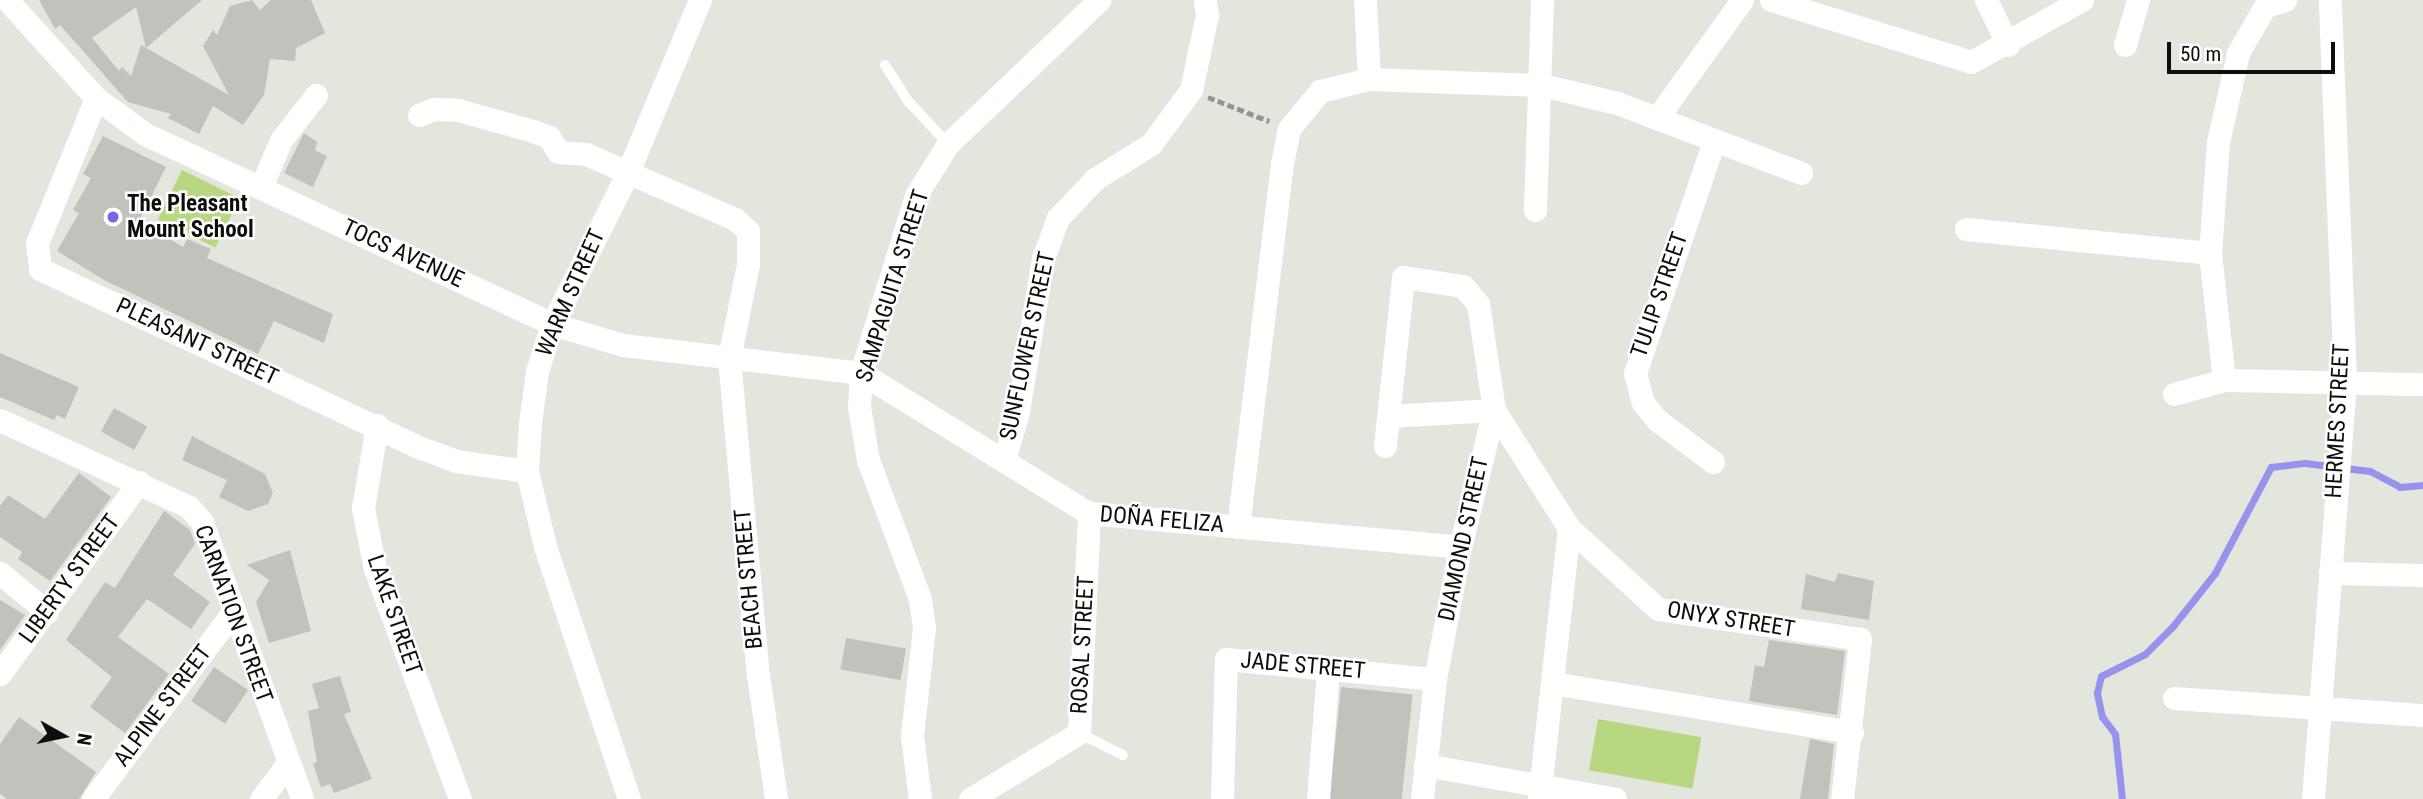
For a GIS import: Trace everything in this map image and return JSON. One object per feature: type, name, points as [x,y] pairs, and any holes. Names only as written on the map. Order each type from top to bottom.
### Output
[{"type":"street","name":"TOCS AVENUE","points":[[7,0],[96,98],[145,134],[552,324],[623,345],[861,373]]},
{"type":"street","name":"WARM STREET","points":[[629,799],[545,546],[527,471],[537,371],[552,324],[628,172],[700,0]]},
{"type":"street","name":"SAMPAGUITA STREET","points":[[920,799],[914,786],[912,736],[924,628],[920,599],[868,460],[859,407],[861,373],[916,195],[948,144],[1099,0]]},
{"type":"street","name":"SUNFLOWER STREET","points":[[1004,460],[1018,412],[1043,258],[1058,218],[1095,179],[1151,144],[1191,90],[1207,15],[1205,0]]},
{"type":"street","points":[[1365,0],[1369,79]]},
{"type":"street","points":[[1535,210],[1542,85],[1542,0]]},
{"type":"street","points":[[1657,118],[1742,0]]},
{"type":"street","points":[[1771,0],[1971,62],[2008,46],[2082,0]]},
{"type":"street","points":[[1986,0],[2008,46]]},
{"type":"street","points":[[2125,45],[2138,0]]},
{"type":"street","name":"HERMES STREET","points":[[2313,799],[2345,379],[2330,0]]},
{"type":"street","points":[[2224,380],[2210,253],[2218,142],[2238,53],[2276,3]]},
{"type":"street","points":[[1238,527],[1289,130],[1320,91],[1369,79],[1542,85],[1657,118],[1801,173]]},
{"type":"street","points":[[261,187],[281,140],[316,95]]},
{"type":"street","name":"PLEASANT STREET","points":[[96,98],[37,243],[40,270],[456,461],[527,471]]},
{"type":"street","points":[[419,115],[434,109],[458,110],[501,121],[549,136],[558,152],[586,154],[628,172]]},
{"type":"street","name":"TULIP STREET","points":[[1713,462],[1657,420],[1643,403],[1635,373],[1714,141]]},
{"type":"street","name":"BEACH STREET","points":[[628,172],[736,219],[748,231],[748,264],[729,358],[760,689],[776,799]]},
{"type":"street","points":[[1966,229],[2210,253]]},
{"type":"street","name":"DIAMOND STREET","points":[[1389,416],[1403,277],[1463,286],[1478,304],[1494,410],[1460,547],[1435,679],[1422,799]]},
{"type":"street","name":"DOÑA FELIZA","points":[[861,373],[1089,513],[1460,547]]},
{"type":"street","points":[[2174,394],[2224,380],[2345,379],[2423,384]]},
{"type":"street","points":[[1385,446],[1389,416],[1494,410]]},
{"type":"street","name":"ONYX STREET","points":[[1494,410],[1569,528],[1658,609],[1860,639],[1852,732],[1842,799]]},
{"type":"street","name":"CARNATION STREET","points":[[0,420],[189,507],[202,522],[302,799]]},
{"type":"street","name":"LAKE STREET","points":[[377,425],[363,508],[375,569],[460,799]]},
{"type":"street","name":"LIBERTY STREET","points":[[0,674],[139,482]]},
{"type":"street","name":"ROSAL STREET","points":[[970,799],[1079,733],[1089,513]]},
{"type":"street","points":[[1540,793],[1569,528]]},
{"type":"street","points":[[0,573],[47,612]]},
{"type":"street","points":[[2330,573],[2423,575]]},
{"type":"street","name":"ALPINE STREET","points":[[93,799],[233,612]]},
{"type":"street","name":"JADE STREET","points":[[1222,799],[1226,659],[1435,679]]},
{"type":"street","points":[[1318,799],[1328,668]]},
{"type":"street","points":[[1552,683],[1852,732]]},
{"type":"street","points":[[2174,698],[2423,715]]},
{"type":"street","points":[[261,799],[288,763]]},
{"type":"street","points":[[1426,765],[1540,793],[1615,799]]},
{"type":"lane","points":[[885,65],[908,102],[948,144]]},
{"type":"lane","points":[[1079,733],[1123,755]]},
{"type":"path","points":[[1191,90],[1289,130]]},
{"type":"green space","points":[[182,170],[240,198],[215,247],[158,219]]},
{"type":"green space","points":[[1598,719],[1701,737],[1692,788],[1589,770]]},
{"type":"building","points":[[39,0],[202,0],[146,48],[229,95],[203,46],[213,30],[217,35],[230,6],[252,0],[260,10],[271,0],[311,0],[325,33],[296,48],[295,61],[270,59],[264,95],[243,125],[213,106],[199,134],[168,118],[171,114],[128,102],[60,25],[55,29]],"holes":[[[136,7],[146,48],[141,45],[131,76],[122,67],[119,71],[92,38]]]},
{"type":"building","points":[[304,133],[317,142],[315,150],[327,156],[313,187],[284,173]]},
{"type":"building","points":[[103,136],[166,167],[139,221],[183,247],[187,239],[211,249],[207,258],[333,314],[324,343],[274,321],[258,354],[104,280],[57,251],[79,213],[73,210],[91,178],[83,174]]},
{"type":"building","points":[[0,353],[79,387],[65,419],[57,415],[54,420],[0,397]]},
{"type":"building","points":[[114,408],[147,426],[134,450],[101,432]]},
{"type":"building","points":[[192,436],[265,474],[273,493],[268,504],[248,511],[219,497],[227,480],[182,460]]},
{"type":"building","points":[[79,473],[111,497],[50,581],[18,559],[22,552],[0,537],[0,506],[8,495],[45,519]]},
{"type":"building","points":[[164,511],[190,530],[195,544],[173,575],[210,602],[191,629],[147,599],[118,637],[169,674],[125,733],[90,707],[112,677],[66,640],[105,582],[115,588]]},
{"type":"building","points":[[290,550],[311,631],[269,643],[256,602],[269,580],[247,565]]},
{"type":"building","points":[[1838,573],[1874,581],[1869,620],[1801,609],[1806,574],[1835,582]]},
{"type":"building","points":[[0,600],[25,615],[0,650]]},
{"type":"building","points":[[846,638],[906,649],[901,680],[840,670]]},
{"type":"building","points":[[1769,640],[1845,651],[1837,715],[1749,701],[1755,665],[1764,667]]},
{"type":"building","points":[[214,667],[248,690],[225,724],[191,701]]},
{"type":"building","points":[[340,676],[351,712],[344,714],[372,779],[334,793],[330,784],[321,787],[313,764],[317,762],[308,711],[319,708],[312,684]]},
{"type":"building","points":[[1341,687],[1413,695],[1402,799],[1329,798]]},
{"type":"building","points":[[19,717],[96,772],[79,799],[7,799],[0,794],[0,744]]},
{"type":"building","points":[[1810,739],[1834,744],[1828,799],[1800,799]]},
{"type":"waterway","points":[[2122,799],[2115,734],[2102,717],[2097,693],[2101,676],[2145,654],[2173,626],[2215,573],[2271,467],[2305,463],[2370,471],[2400,487],[2423,485]]},
{"type":"place","name":"The Pleasant Mount School","points":[[113,217]]}]
